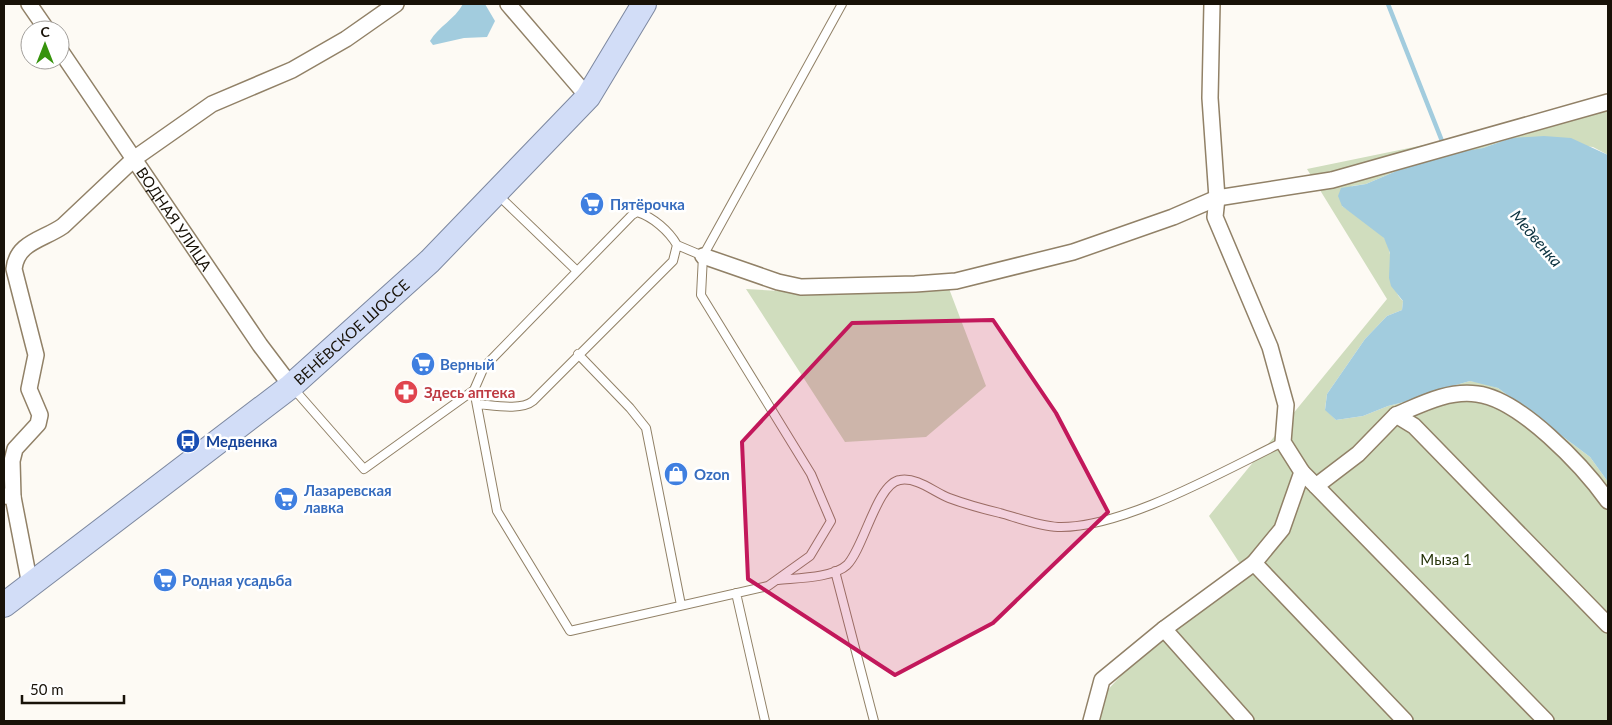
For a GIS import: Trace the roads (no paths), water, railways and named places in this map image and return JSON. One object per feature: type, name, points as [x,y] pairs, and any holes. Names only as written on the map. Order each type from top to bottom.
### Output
[{"type":"main road","name":"ВЕНЁВСКОЕ ШОССЕ","points":[[4,604],[291,386],[430,261],[588,97],[644,4]]},
{"type":"street","points":[[29,4],[40,20]]},
{"type":"street","points":[[30,584],[9,497],[12,461],[15,450],[38,424],[40,415],[30,395],[31,374],[36,356],[14,269],[15,259],[20,250],[29,243],[50,235],[63,226],[135,158],[212,104],[292,70],[346,39],[396,4]]},
{"type":"street","points":[[508,4],[588,97]]},
{"type":"street","points":[[1212,4],[1210,98],[1217,198],[1215,216],[1270,347],[1279,376],[1286,405],[1283,442],[1302,472],[1546,721]]},
{"type":"street","name":"ВОДНАЯ УЛИЦА","points":[[70,64],[260,344],[291,386]]},
{"type":"street","points":[[703,256],[778,282],[801,287],[915,284],[956,280],[1073,252],[1173,218],[1217,198],[1332,180],[1608,102]]},
{"type":"street","points":[[1316,486],[1358,454],[1396,415],[1436,398],[1476,394],[1496,398],[1515,409],[1571,457],[1608,501]]},
{"type":"street","points":[[1396,415],[1414,426],[1608,625]]},
{"type":"street","points":[[1092,721],[1102,680],[1164,629],[1254,563],[1282,529],[1302,472]]},
{"type":"street","points":[[1254,563],[1405,721]]},
{"type":"street","points":[[1164,629],[1246,721]]},
{"type":"lane","points":[[474,390],[497,511],[570,630],[768,586],[810,556],[831,521],[811,474],[701,295],[703,256],[842,4]]},
{"type":"lane","points":[[495,193],[577,271]]},
{"type":"lane","points":[[291,386],[364,469],[474,390],[484,367],[623,223],[637,212],[652,219],[673,238],[677,245],[703,256]]},
{"type":"lane","points":[[477,404],[529,404],[673,261],[677,245]]},
{"type":"lane","points":[[578,354],[630,408],[646,428],[681,605]]},
{"type":"lane","points":[[776,580],[815,576],[846,566],[884,494],[893,482],[900,480],[912,481],[970,505],[1038,523],[1068,527],[1107,519],[1143,508],[1283,442]]},
{"type":"lane","points":[[835,571],[874,721]]},
{"type":"lane","points":[[736,593],[765,721]]},
{"type":"water","points":[[463,4],[485,4],[495,21],[487,37],[464,38],[433,45],[430,41],[433,36],[456,14]]},
{"type":"water","points":[[1544,136],[1571,138],[1608,155],[1608,482],[1590,457],[1498,388],[1470,381],[1438,390],[1420,398],[1388,406],[1363,416],[1336,420],[1325,410],[1327,394],[1365,339],[1387,316],[1402,310],[1403,301],[1391,286],[1389,278],[1390,253],[1384,238],[1342,206],[1338,196],[1341,188],[1366,184],[1415,163],[1447,154],[1483,148],[1511,138]]},
{"type":"waterway","name":"Медвенка","points":[[1388,4],[1442,141]]},
{"type":"place","name":"Пятёрочка","points":[[592,204]]},
{"type":"place","name":"Верный","points":[[423,364]]},
{"type":"place","name":"Здесь аптека","points":[[406,392]]},
{"type":"place","name":"Медвенка","points":[[188,441]]},
{"type":"place","name":"Ozon","points":[[676,474]]},
{"type":"place","name":"Лазаревская лавка","points":[[286,499]]},
{"type":"place","name":"Родная усадьба","points":[[165,580]]},
{"type":"park label","name":"Мыза 1","points":[[1446,559]]}]
